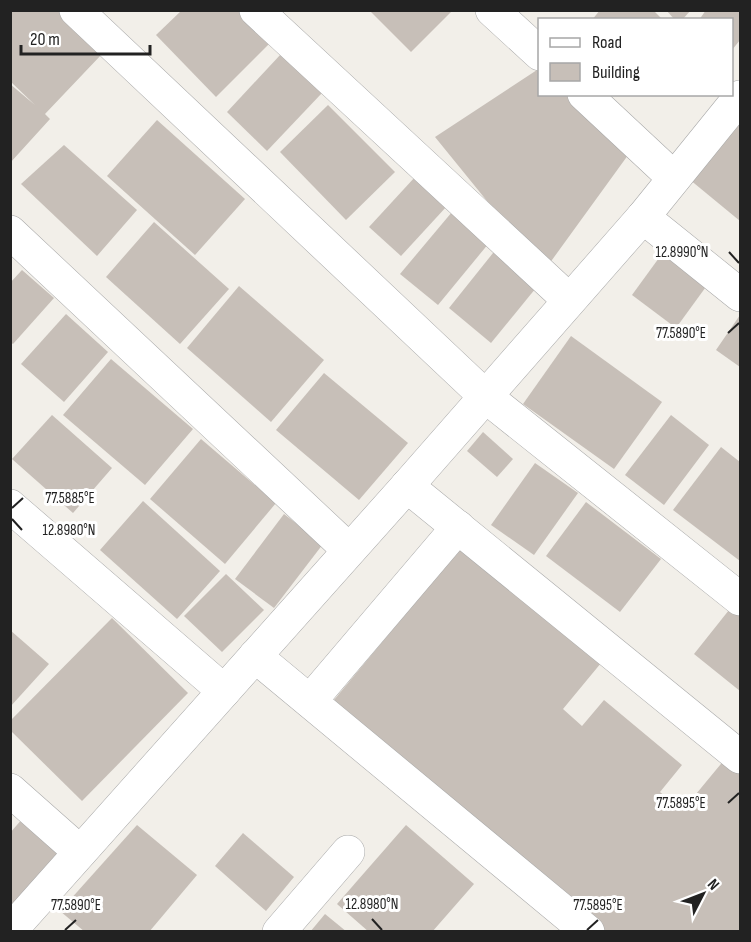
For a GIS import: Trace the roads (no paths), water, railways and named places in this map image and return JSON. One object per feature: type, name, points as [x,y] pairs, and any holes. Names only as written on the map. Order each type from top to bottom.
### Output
[{"type":"street","points":[[76,10],[485,396],[741,599]]},
{"type":"street","points":[[256,10],[569,300]]},
{"type":"street","points":[[492,10],[538,52]]},
{"type":"street","points":[[586,96],[674,178]]},
{"type":"street","points":[[10,931],[407,486],[643,217],[741,97]]},
{"type":"street","points":[[643,217],[741,295]]},
{"type":"street","points":[[10,232],[349,550]]},
{"type":"street","points":[[407,486],[741,757]]},
{"type":"street","points":[[10,506],[224,691]]},
{"type":"street","points":[[310,701],[458,527]]},
{"type":"street","points":[[255,656],[588,932]]},
{"type":"street","points":[[10,790],[80,852]]},
{"type":"street","points":[[279,932],[348,852]]}]
